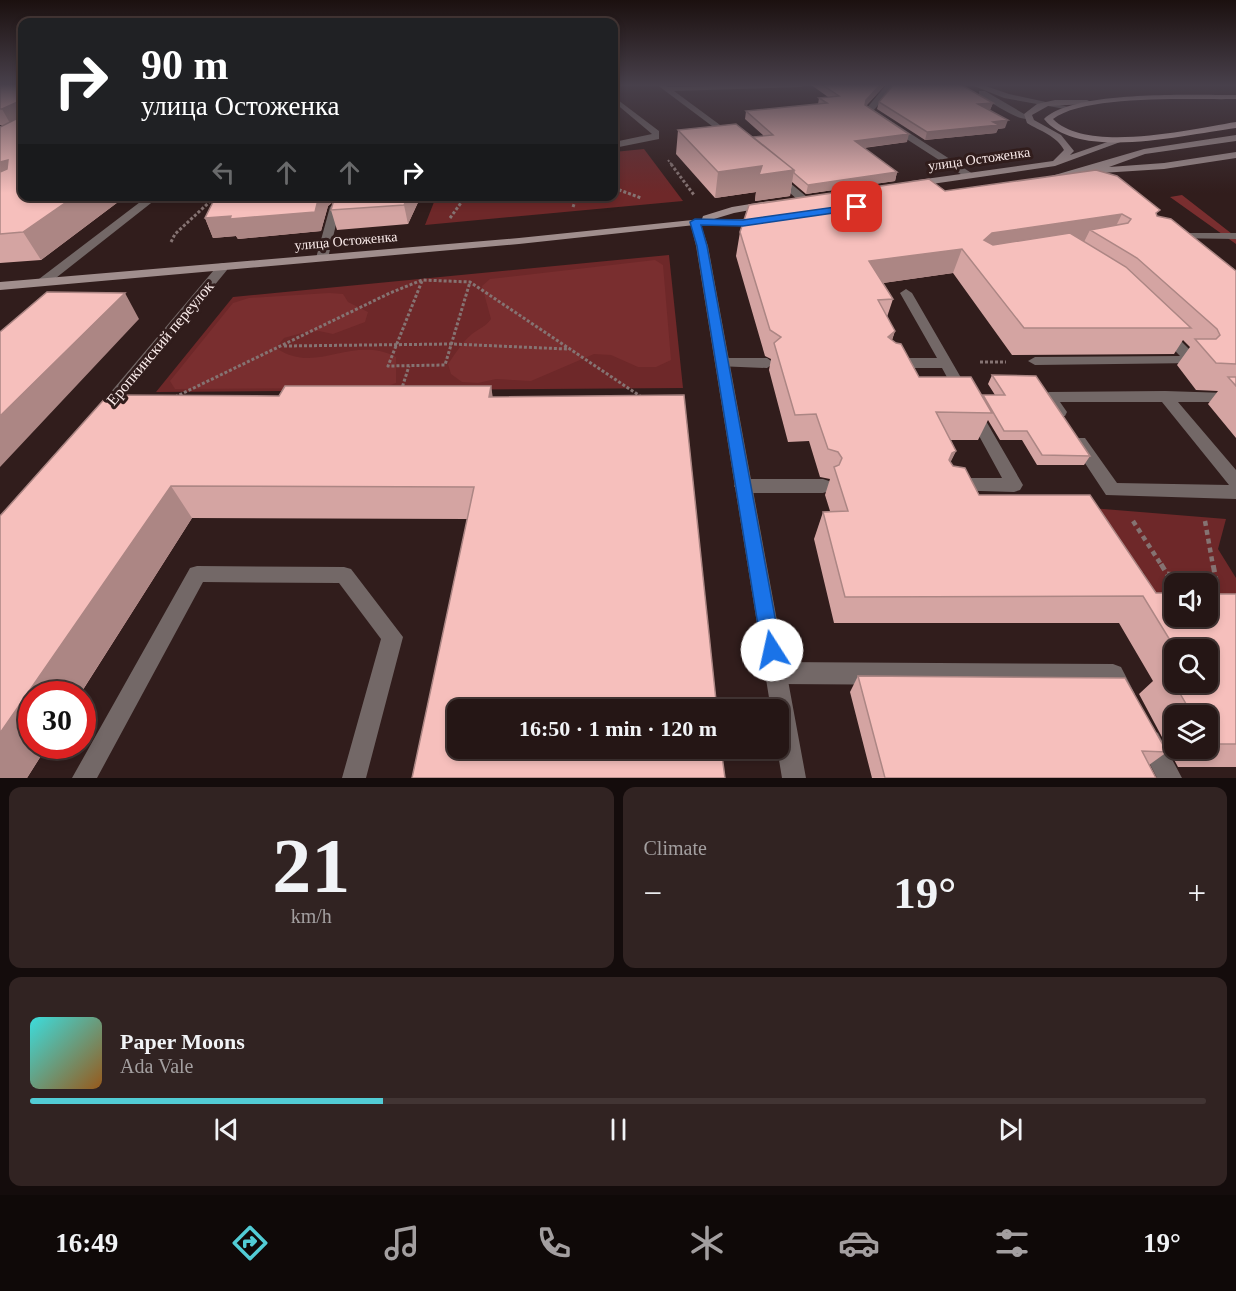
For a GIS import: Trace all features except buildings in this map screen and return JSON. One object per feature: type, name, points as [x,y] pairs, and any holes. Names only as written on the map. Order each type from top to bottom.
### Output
[{"type":"main road","name":"улица Остоженка","points":[[1030,120],[1067,146],[1069,151],[1055,163]]},
{"type":"main road","points":[[1049,120],[1053,125],[1080,135],[1119,141],[1236,124]]},
{"type":"main road","name":"улица Остоженка","points":[[1045,178],[1089,170],[1144,152],[1236,138]]},
{"type":"main road","name":"улица Остоженка","points":[[903,185],[1055,163],[1119,141]]},
{"type":"main road","points":[[1089,170],[1154,167],[1236,155]]},
{"type":"main road","points":[[791,200],[814,197]]},
{"type":"main road","name":"улица Остоженка","points":[[695,222],[732,210],[779,202]]},
{"type":"main road","name":"улица Остоженка","points":[[0,286],[519,241],[695,222],[743,223],[779,219]]},
{"type":"street","points":[[618,144],[656,137],[656,133],[640,120]]},
{"type":"street","points":[[708,120],[743,147]]},
{"type":"street","points":[[883,120],[970,176]]},
{"type":"street","points":[[768,169],[803,199]]},
{"type":"street","points":[[1089,170],[1113,182]]},
{"type":"street","points":[[43,282],[148,201]]},
{"type":"street","points":[[322,258],[335,207],[344,201]]},
{"type":"street","points":[[695,222],[702,246],[794,778]]},
{"type":"street","points":[[1159,236],[1177,232],[1236,236]]},
{"type":"street","points":[[1177,232],[1200,251]]},
{"type":"street","name":"Еропкинский переулок","points":[[94,421],[224,267]]},
{"type":"street","points":[[906,293],[1014,485],[947,486]]},
{"type":"street","points":[[1035,361],[1192,360],[1151,320]]},
{"type":"street","points":[[722,363],[767,363]]},
{"type":"street","points":[[889,363],[947,363]]},
{"type":"street","points":[[1165,396],[1236,482]]},
{"type":"street","points":[[1222,397],[1049,397],[1112,490],[1236,492]]},
{"type":"street","points":[[743,486],[823,486]]},
{"type":"street","points":[[84,778],[197,574],[344,575],[392,636],[354,778]]},
{"type":"street","points":[[776,674],[1113,675],[1170,778]]},
{"type":"path","points":[[656,137],[660,150],[700,203]]},
{"type":"path","points":[[618,189],[644,199]]},
{"type":"path","points":[[166,251],[175,234],[211,201]]},
{"type":"path","points":[[448,220],[462,201]]},
{"type":"path","points":[[422,280],[388,366],[445,365],[470,282]]},
{"type":"path","points":[[180,400],[168,400],[422,280],[470,282],[645,399],[633,399]]},
{"type":"path","points":[[280,346],[452,344],[569,349]]},
{"type":"path","points":[[398,399],[409,366]]},
{"type":"path","points":[[1112,490],[1167,574],[1216,580],[1204,511]]},
{"type":"shaded area","points":[[644,149],[683,201],[425,225],[434,201],[618,201],[618,152]]},
{"type":"shaded area","points":[[1182,195],[1236,237],[1236,244],[1170,197]]},
{"type":"shaded area","points":[[669,255],[683,388],[156,392],[233,297]]},
{"type":"shaded area","points":[[655,260],[663,265],[671,360],[656,367],[638,367],[611,355],[594,354],[531,381],[496,379],[478,383],[462,382],[451,374],[448,364],[459,348],[491,319],[482,286],[490,279]]},
{"type":"shaded area","points":[[343,294],[348,302],[368,312],[365,322],[333,334],[319,331],[284,338],[276,348],[291,355],[306,358],[349,351],[380,351],[396,357],[396,383],[383,388],[175,389],[170,381],[233,303],[249,298]]},
{"type":"shaded area","points":[[1079,507],[1226,519],[1218,549],[1236,578],[1236,606],[1218,605],[1218,573],[1164,573],[1164,602],[1161,602],[1143,572],[1120,571]]},
{"type":"route","points":[[772,650],[702,246],[695,222],[743,223],[857,207]]}]
